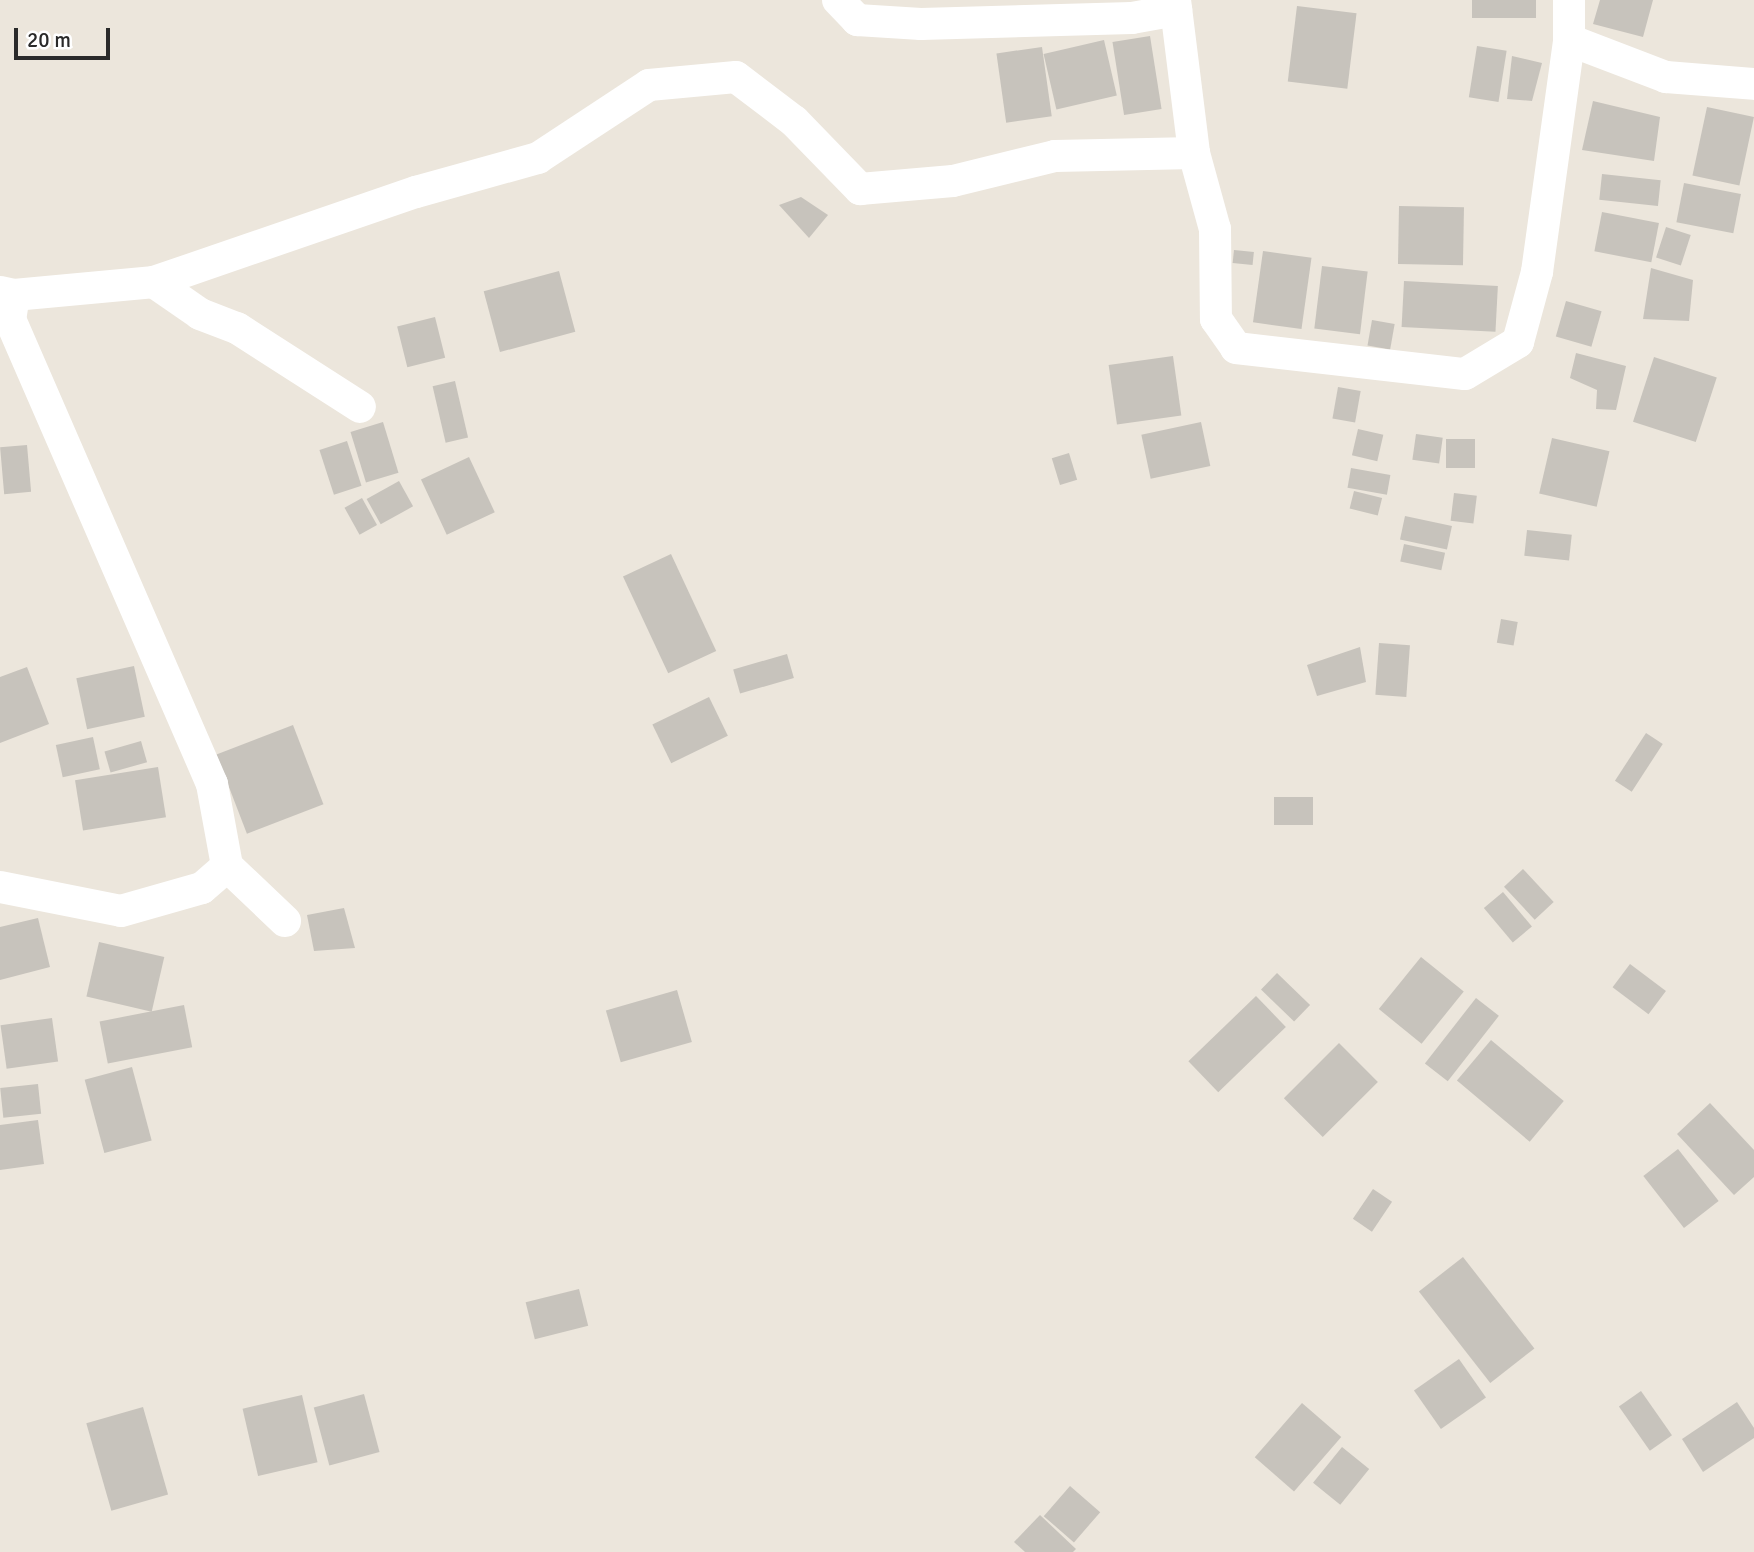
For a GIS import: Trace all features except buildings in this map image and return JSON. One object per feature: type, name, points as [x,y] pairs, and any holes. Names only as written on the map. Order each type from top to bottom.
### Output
[{"type":"street","points":[[838,0],[857,20],[921,24],[1132,18],[1175,5],[1194,153],[1215,229],[1216,319],[1236,348],[1465,374],[1518,342],[1537,272],[1569,40],[1569,0]]},
{"type":"street","points":[[921,24],[964,0]]},
{"type":"street","points":[[1569,40],[1666,77],[1754,84]]},
{"type":"street","points":[[285,921],[226,866],[212,784],[10,319],[7,294],[154,282],[416,192],[538,158],[649,85],[736,77],[794,121],[860,189],[953,181],[1055,156],[1194,153]]},
{"type":"street","points":[[154,282],[200,314],[237,328],[360,407]]},
{"type":"street","points":[[0,887],[121,911],[202,888],[226,866]]}]
